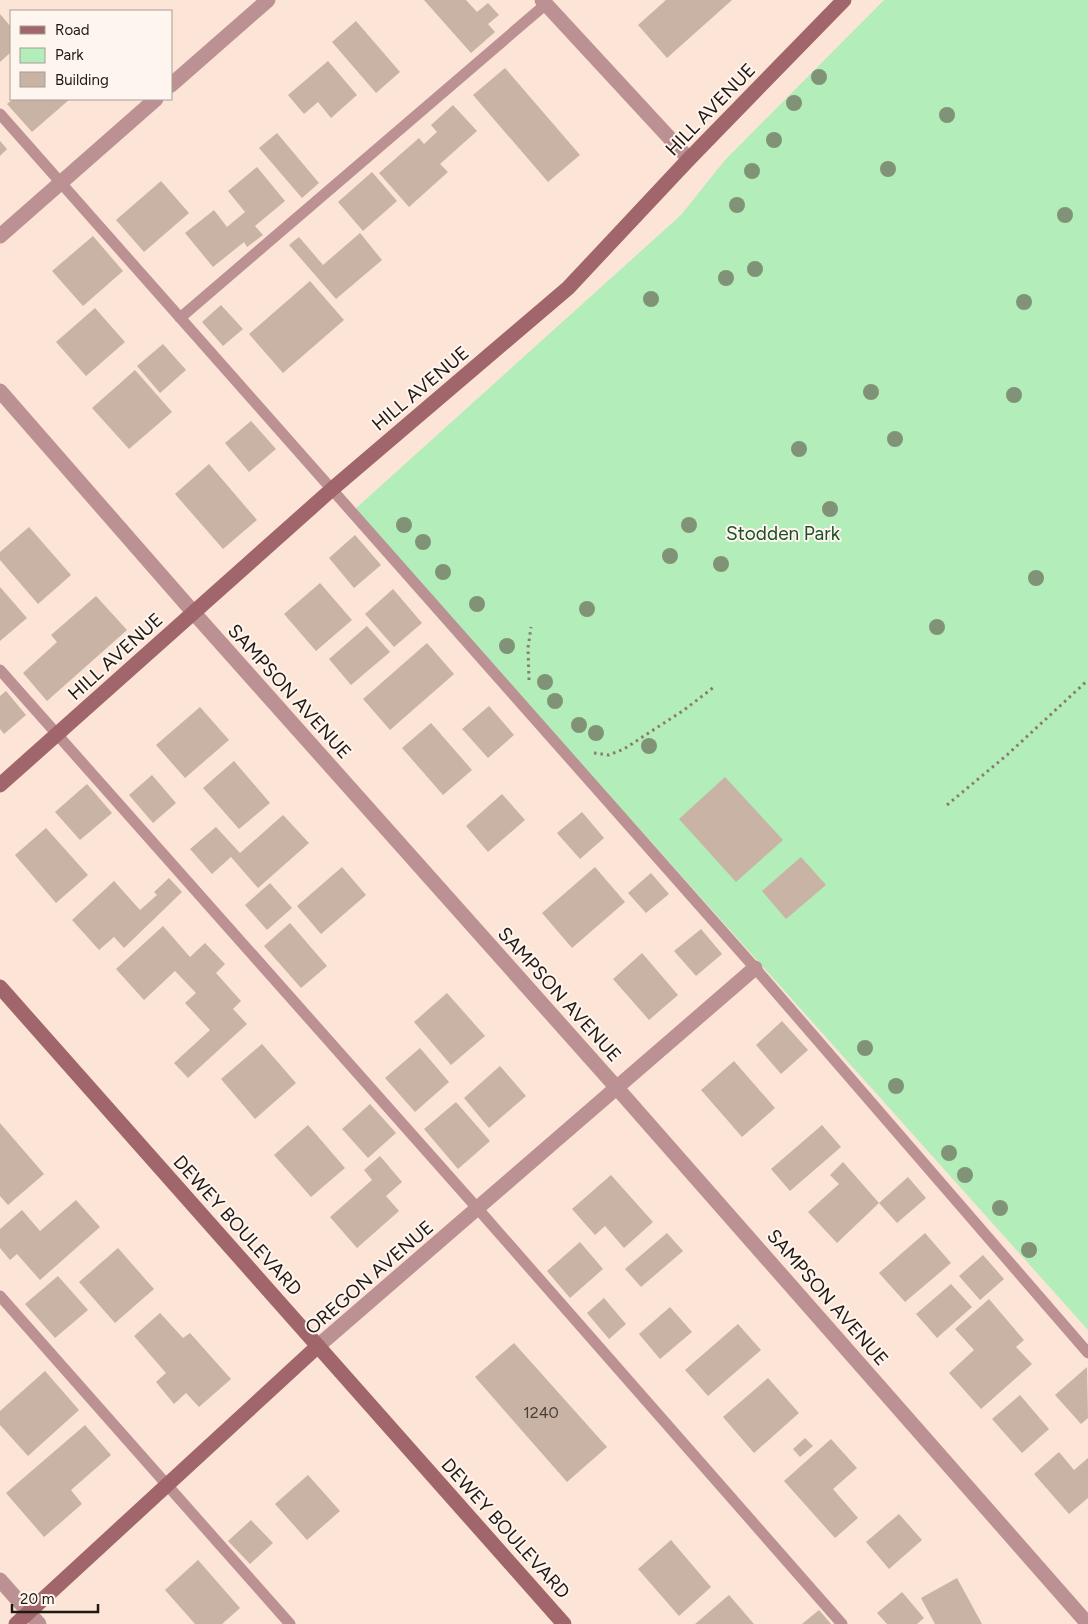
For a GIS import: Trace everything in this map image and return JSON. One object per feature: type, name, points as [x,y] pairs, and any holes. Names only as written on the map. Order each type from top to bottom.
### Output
[{"type":"street","points":[[172,85],[268,0]]},
{"type":"street","name":"HILL AVENUE","points":[[0,785],[331,490],[568,288],[689,159],[844,0]]},
{"type":"street","points":[[544,2],[689,159]]},
{"type":"street","points":[[0,236],[155,100]]},
{"type":"street","name":"SAMPSON AVENUE","points":[[0,392],[617,1088],[1088,1624]]},
{"type":"street","name":"OREGON AVENUE","points":[[16,1624],[34,1619],[168,1486],[318,1346],[755,968]]},
{"type":"street","name":"DEWEY BOULEVARD","points":[[0,987],[564,1624]]},
{"type":"street","points":[[0,1580],[34,1619]]},
{"type":"lane","points":[[180,318],[544,2]]},
{"type":"lane","points":[[0,114],[755,968],[1088,1353]]},
{"type":"lane","points":[[0,670],[478,1209],[842,1624]]},
{"type":"lane","points":[[0,1296],[290,1624]]},
{"type":"path","points":[[530,682],[527,674],[528,648],[532,626]]},
{"type":"path","points":[[948,805],[1007,755],[1088,680]]},
{"type":"path","points":[[591,753],[609,755],[624,749],[684,710],[714,687]]},
{"type":"green space","name":"Stodden Park","points":[[884,0],[1088,0],[1088,1330],[354,510],[681,215],[725,160]]},
{"type":"building","points":[[424,0],[466,0],[477,12],[488,3],[499,15],[488,24],[495,32],[471,53]]},
{"type":"building","points":[[666,0],[732,0],[667,58],[638,25]]},
{"type":"building","points":[[0,14],[10,26],[10,53],[0,62]]},
{"type":"building","points":[[356,21],[400,72],[376,93],[332,42]]},
{"type":"building","points":[[328,61],[357,95],[331,118],[318,102],[304,114],[288,95]]},
{"type":"building","points":[[505,68],[580,155],[548,182],[473,95]]},
{"type":"building","points":[[12,100],[69,100],[32,132],[7,104]]},
{"type":"building","points":[[453,105],[477,131],[440,164],[448,172],[409,207],[379,173],[419,138],[424,144],[437,132],[431,125]]},
{"type":"building","points":[[277,133],[319,183],[302,198],[259,148]]},
{"type":"building","points":[[0,141],[7,149],[0,156]]},
{"type":"building","points":[[257,167],[285,201],[255,226],[263,235],[247,247],[244,242],[213,267],[185,233],[214,210],[227,227],[245,212],[228,191]]},
{"type":"building","points":[[372,172],[397,201],[363,231],[338,202]]},
{"type":"building","points":[[161,181],[189,213],[144,252],[116,220]]},
{"type":"building","points":[[360,233],[382,260],[336,299],[289,245],[299,237],[323,265]]},
{"type":"building","points":[[93,236],[123,271],[83,306],[52,271]]},
{"type":"building","points":[[310,281],[344,320],[283,373],[249,334]]},
{"type":"building","points":[[221,305],[243,329],[223,346],[202,322]]},
{"type":"building","points":[[95,308],[125,342],[86,376],[56,342]]},
{"type":"building","points":[[163,344],[186,370],[160,393],[137,366]]},
{"type":"building","points":[[135,370],[172,412],[129,449],[92,408]]},
{"type":"building","points":[[251,421],[276,449],[249,472],[225,443]]},
{"type":"building","points":[[209,464],[257,520],[223,549],[175,494]]},
{"type":"building","points":[[29,527],[71,575],[38,604],[0,560],[0,552]]},
{"type":"building","points":[[355,535],[381,565],[354,588],[329,558]]},
{"type":"building","points":[[320,583],[352,620],[316,651],[284,614]]},
{"type":"building","points":[[0,587],[27,618],[0,641]]},
{"type":"building","points":[[393,589],[422,623],[394,647],[365,614]]},
{"type":"building","points":[[96,596],[127,630],[47,701],[23,673],[57,642],[51,635]]},
{"type":"building","points":[[367,626],[390,652],[351,685],[329,659]]},
{"type":"building","points":[[427,643],[454,674],[390,730],[363,699]]},
{"type":"building","points":[[6,691],[26,715],[4,734],[0,729],[0,696]]},
{"type":"building","points":[[489,706],[514,735],[488,758],[462,729]]},
{"type":"building","points":[[200,707],[229,740],[185,778],[156,745]]},
{"type":"building","points":[[431,723],[472,770],[443,795],[402,748]]},
{"type":"building","points":[[234,761],[270,803],[239,829],[203,788]]},
{"type":"building","points":[[152,775],[176,803],[153,823],[129,795]]},
{"type":"building","points":[[725,777],[783,840],[736,882],[679,819]]},
{"type":"building","points":[[87,784],[112,813],[80,840],[55,812]]},
{"type":"building","points":[[502,794],[525,820],[488,852],[466,826]]},
{"type":"building","points":[[582,812],[604,838],[580,859],[557,833]]},
{"type":"building","points":[[283,815],[309,843],[258,888],[231,857],[212,874],[190,849],[216,827],[240,853]]},
{"type":"building","points":[[46,828],[88,875],[56,903],[15,855]]},
{"type":"building","points":[[801,857],[826,885],[786,919],[762,891]]},
{"type":"building","points":[[342,867],[366,895],[321,934],[297,906]]},
{"type":"building","points":[[595,867],[625,902],[572,948],[542,913]]},
{"type":"building","points":[[651,873],[669,894],[646,913],[628,893]]},
{"type":"building","points":[[169,878],[182,892],[124,948],[114,937],[99,950],[72,920],[114,881],[140,910],[157,895],[154,892]]},
{"type":"building","points":[[270,883],[292,908],[267,930],[245,905]]},
{"type":"building","points":[[290,923],[327,966],[301,988],[264,946]]},
{"type":"building","points":[[163,926],[190,957],[205,943],[225,964],[216,973],[241,1001],[233,1009],[247,1024],[188,1078],[174,1063],[210,1030],[185,1003],[196,993],[175,971],[144,1000],[116,969]]},
{"type":"building","points":[[701,929],[722,954],[696,976],[674,951]]},
{"type":"building","points":[[642,953],[678,995],[649,1020],[613,979]]},
{"type":"building","points":[[447,993],[485,1036],[451,1065],[414,1022]]},
{"type":"building","points":[[782,1021],[808,1050],[781,1074],[756,1045]]},
{"type":"building","points":[[262,1044],[296,1083],[255,1119],[221,1079]]},
{"type":"building","points":[[420,1048],[449,1082],[415,1112],[385,1078]]},
{"type":"building","points":[[734,1061],[775,1108],[742,1137],[701,1090]]},
{"type":"building","points":[[500,1066],[526,1096],[489,1128],[464,1098]]},
{"type":"building","points":[[456,1102],[490,1141],[458,1169],[424,1129]]},
{"type":"building","points":[[370,1104],[396,1133],[368,1158],[342,1129]]},
{"type":"building","points":[[0,1123],[44,1174],[8,1205],[0,1196]]},
{"type":"building","points":[[308,1125],[345,1168],[311,1197],[274,1155]]},
{"type":"building","points":[[822,1125],[841,1147],[790,1191],[771,1169]]},
{"type":"building","points":[[380,1156],[402,1182],[386,1196],[399,1211],[357,1248],[330,1217],[372,1180],[364,1170]]},
{"type":"building","points":[[843,1162],[879,1203],[837,1243],[808,1212],[839,1184],[830,1175]]},
{"type":"building","points":[[611,1175],[653,1222],[624,1248],[605,1226],[595,1235],[572,1209]]},
{"type":"building","points":[[908,1177],[926,1198],[897,1223],[879,1203]]},
{"type":"building","points":[[76,1200],[100,1227],[40,1280],[17,1254],[10,1260],[0,1248],[0,1229],[22,1210],[40,1231]]},
{"type":"building","points":[[667,1233],[683,1251],[641,1287],[625,1269]]},
{"type":"building","points":[[925,1233],[951,1263],[905,1302],[879,1273]]},
{"type":"building","points":[[580,1242],[603,1269],[570,1298],[547,1271]]},
{"type":"building","points":[[118,1248],[154,1289],[115,1323],[79,1282]]},
{"type":"building","points":[[983,1255],[1004,1279],[980,1300],[959,1276]]},
{"type":"building","points":[[58,1276],[88,1310],[55,1338],[25,1304]]},
{"type":"building","points":[[951,1284],[972,1307],[937,1338],[916,1314]]},
{"type":"building","points":[[604,1298],[626,1324],[609,1339],[587,1313]]},
{"type":"building","points":[[989,1299],[1024,1340],[1016,1347],[1032,1364],[981,1409],[949,1373],[974,1350],[955,1329]]},
{"type":"building","points":[[670,1307],[692,1332],[660,1359],[639,1334]]},
{"type":"building","points":[[160,1313],[183,1338],[190,1333],[231,1379],[199,1407],[186,1393],[174,1404],[156,1382],[166,1373],[134,1336]]},
{"type":"building","points":[[738,1324],[761,1350],[708,1396],[685,1370]]},
{"type":"building","points":[[514,1343],[607,1447],[567,1482],[475,1377]]},
{"type":"building","points":[[1087,1367],[1088,1418],[1081,1424],[1055,1395]]},
{"type":"building","points":[[45,1371],[79,1410],[28,1456],[0,1425],[0,1411]]},
{"type":"building","points":[[768,1378],[799,1413],[754,1453],[723,1417]]},
{"type":"building","points":[[1020,1395],[1049,1429],[1022,1453],[992,1419]]},
{"type":"building","points":[[85,1425],[111,1455],[71,1490],[82,1504],[44,1537],[6,1493]]},
{"type":"building","points":[[805,1438],[813,1446],[800,1457],[793,1449]]},
{"type":"building","points":[[831,1439],[857,1468],[833,1489],[858,1518],[835,1538],[784,1481]]},
{"type":"building","points":[[1059,1452],[1074,1470],[1088,1458],[1088,1498],[1069,1514],[1034,1474]]},
{"type":"building","points":[[308,1475],[340,1511],[307,1540],[275,1504]]},
{"type":"building","points":[[899,1514],[922,1540],[889,1569],[866,1542]]},
{"type":"building","points":[[251,1520],[273,1543],[250,1564],[228,1541]]},
{"type":"building","points":[[671,1540],[711,1587],[679,1616],[638,1569]]},
{"type":"building","points":[[198,1560],[240,1608],[222,1624],[195,1624],[165,1590]]},
{"type":"building","points":[[957,1578],[982,1624],[935,1624],[921,1598]]},
{"type":"building","points":[[902,1592],[924,1618],[917,1624],[887,1624],[877,1613]]},
{"type":"building","points":[[729,1595],[754,1624],[695,1624]]},
{"type":"building","points":[[819,1610],[831,1624],[802,1624]]}]
